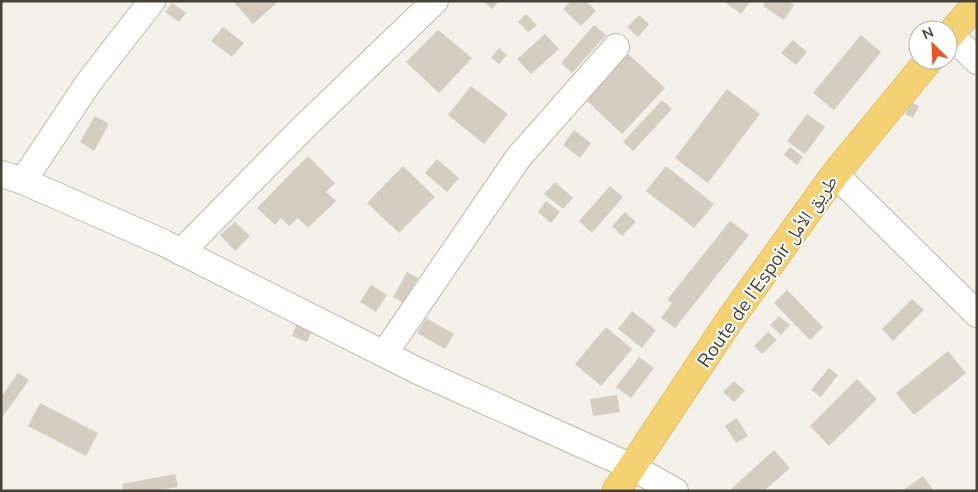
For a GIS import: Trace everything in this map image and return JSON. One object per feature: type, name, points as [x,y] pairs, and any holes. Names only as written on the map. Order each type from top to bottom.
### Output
[{"type":"highway","points":[[958,24],[973,3]]},
{"type":"highway","name":"Route de l’Espoir طريق الأمل","points":[[616,491],[729,321],[835,174],[921,70]]},
{"type":"street","points":[[152,1],[12,177],[181,252],[384,354],[632,467],[676,491]]},
{"type":"street","points":[[181,252],[305,126],[435,1]]},
{"type":"street","points":[[958,44],[977,61]]},
{"type":"street","points":[[384,354],[518,158],[616,47]]},
{"type":"street","points":[[835,174],[977,314]]},
{"type":"building","points":[[233,1],[279,1],[253,24]]},
{"type":"building","points":[[483,1],[499,1],[492,9]]},
{"type":"building","points":[[571,1],[586,1],[596,11],[581,26],[563,9]]},
{"type":"building","points":[[728,1],[751,1],[741,14],[726,3]]},
{"type":"building","points":[[765,1],[788,1],[794,5],[784,20],[763,6]]},
{"type":"building","points":[[172,3],[186,13],[179,22],[165,12]]},
{"type":"building","points":[[526,14],[537,25],[528,32],[518,22]]},
{"type":"building","points":[[639,15],[649,24],[638,37],[627,27]]},
{"type":"building","points":[[594,25],[606,35],[572,73],[561,63]]},
{"type":"building","points":[[223,27],[244,43],[232,57],[211,41]]},
{"type":"building","points":[[438,30],[472,58],[439,93],[406,62]]},
{"type":"building","points":[[545,34],[559,49],[531,74],[517,59]]},
{"type":"building","points":[[861,35],[881,52],[834,110],[813,93]]},
{"type":"building","points":[[793,40],[807,52],[796,65],[781,53]]},
{"type":"building","points":[[499,48],[507,55],[499,64],[491,58]]},
{"type":"building","points":[[626,52],[665,88],[622,134],[583,97]]},
{"type":"building","points":[[471,86],[508,114],[484,144],[448,115]]},
{"type":"building","points":[[727,89],[760,114],[708,183],[675,158]]},
{"type":"building","points":[[662,100],[672,109],[633,151],[623,142]]},
{"type":"building","points":[[911,102],[919,106],[913,118],[905,114]]},
{"type":"building","points":[[807,114],[825,127],[805,154],[787,141]]},
{"type":"building","points":[[95,116],[109,124],[94,151],[80,142]]},
{"type":"building","points":[[574,130],[591,143],[580,158],[563,145]]},
{"type":"building","points":[[790,147],[803,157],[797,165],[784,155]]},
{"type":"building","points":[[308,156],[335,183],[326,192],[336,201],[308,228],[298,218],[289,226],[281,218],[275,225],[257,208]]},
{"type":"building","points":[[437,159],[459,178],[447,192],[425,173]]},
{"type":"building","points":[[403,166],[435,197],[399,233],[367,203]]},
{"type":"building","points":[[666,166],[714,204],[694,228],[646,191]]},
{"type":"building","points":[[555,182],[573,198],[563,209],[544,194]]},
{"type":"building","points":[[610,186],[623,197],[592,233],[579,221]]},
{"type":"building","points":[[546,201],[560,212],[551,223],[538,212]]},
{"type":"building","points":[[625,212],[636,222],[622,236],[612,226]]},
{"type":"building","points":[[730,221],[749,235],[675,328],[661,318],[672,303],[667,300]]},
{"type":"building","points":[[235,222],[250,236],[235,251],[220,235]]},
{"type":"building","points":[[407,272],[418,278],[404,303],[393,297]]},
{"type":"building","points":[[371,285],[387,295],[376,312],[360,302]]},
{"type":"building","points":[[787,290],[823,327],[810,340],[774,303]]},
{"type":"building","points":[[912,299],[924,310],[893,341],[882,329]]},
{"type":"building","points":[[632,311],[656,330],[642,348],[618,329]]},
{"type":"building","points":[[779,316],[790,325],[781,335],[770,325]]},
{"type":"building","points":[[426,318],[454,334],[445,349],[417,333]]},
{"type":"building","points":[[298,320],[314,326],[307,342],[292,336]]},
{"type":"building","points":[[606,327],[632,349],[601,386],[575,364]]},
{"type":"building","points":[[768,332],[777,340],[762,354],[754,346]]},
{"type":"building","points":[[948,351],[966,373],[914,415],[896,393]]},
{"type":"building","points":[[639,357],[654,368],[631,398],[616,387]]},
{"type":"building","points":[[829,368],[838,375],[821,397],[811,390]]},
{"type":"building","points":[[18,373],[29,380],[1,419],[1,397]]},
{"type":"building","points":[[857,379],[877,399],[829,446],[810,426]]},
{"type":"building","points":[[734,381],[745,391],[734,402],[723,392]]},
{"type":"building","points":[[617,395],[620,412],[593,416],[590,399]]},
{"type":"building","points":[[40,403],[98,433],[86,456],[28,426]]},
{"type":"building","points":[[737,418],[748,436],[736,443],[725,426]]},
{"type":"building","points":[[774,450],[790,468],[764,491],[729,491]]},
{"type":"building","points":[[175,474],[178,487],[154,491],[123,491],[122,484]]},
{"type":"building","points":[[923,476],[934,491],[902,491]]}]
